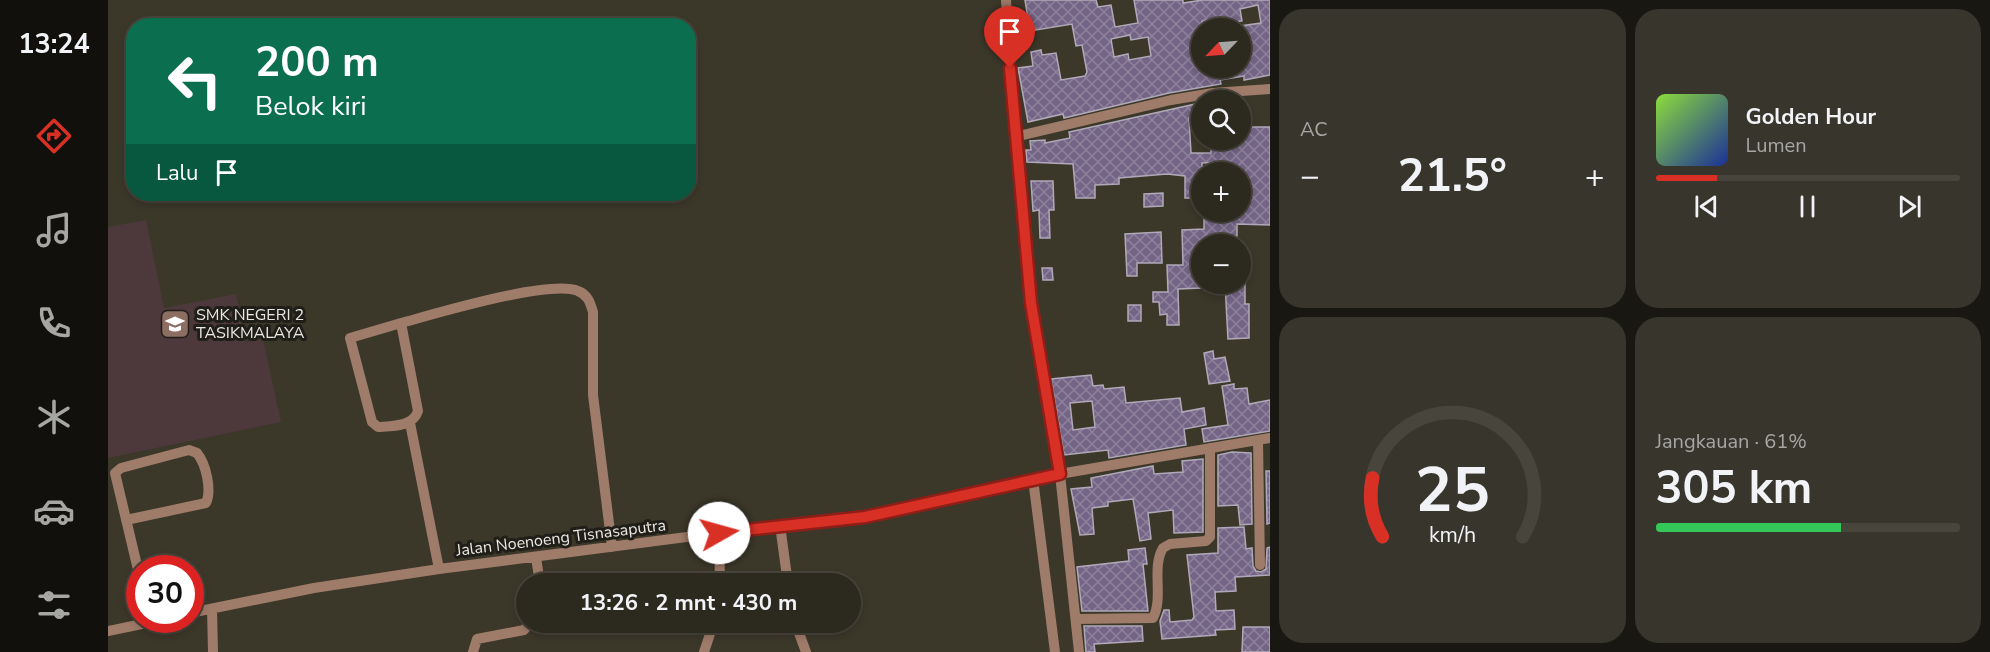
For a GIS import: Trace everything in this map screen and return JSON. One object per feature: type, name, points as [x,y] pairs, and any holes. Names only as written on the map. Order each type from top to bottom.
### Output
[{"type":"street","points":[[1006,0],[1015,136],[1047,477],[1055,652]]},
{"type":"street","points":[[1015,136],[1170,100],[1214,93],[1270,89]]},
{"type":"street","points":[[401,323],[418,411],[416,418],[410,423],[378,428],[374,425],[350,343],[354,335],[401,323],[523,292],[568,288],[585,294],[593,312],[593,395],[612,547]]},
{"type":"street","points":[[410,423],[439,569]]},
{"type":"street","name":"Jalan Noenoeng Tisnasaputra","points":[[204,610],[314,588],[439,569],[780,525],[865,517],[1047,477],[1270,438]]},
{"type":"street","points":[[1258,441],[1260,565]]},
{"type":"street","points":[[1076,619],[1153,618],[1157,603],[1159,558],[1163,548],[1170,544],[1206,542],[1210,537],[1210,448]]},
{"type":"street","points":[[126,520],[206,502],[209,492],[202,461],[197,453],[189,450],[118,469],[115,473],[126,520],[134,555]]},
{"type":"street","points":[[1047,477],[1076,619],[1079,652]]},
{"type":"street","points":[[780,525],[787,573]]},
{"type":"street","points":[[719,533],[720,573]]},
{"type":"street","points":[[536,557],[538,573]]},
{"type":"street","points":[[212,609],[213,652]]},
{"type":"street","points":[[108,631],[126,627]]},
{"type":"street","points":[[473,652],[477,639],[516,632]]},
{"type":"street","points":[[704,652],[710,633]]},
{"type":"street","points":[[799,633],[806,652]]},
{"type":"shaded area","name":"SMK NEGERI 2 TASIKMALAYA","points":[[146,220],[164,308],[236,294],[246,342],[263,339],[281,422],[108,458],[108,227]]},
{"type":"building","points":[[1025,0],[1096,0],[1098,7],[1111,5],[1115,27],[1138,23],[1134,0],[1183,0],[1183,3],[1202,0],[1270,0],[1270,75],[1244,80],[1244,78],[1251,78],[1251,24],[1261,23],[1258,5],[1240,9],[1242,18],[1191,18],[1191,78],[1232,78],[1220,80],[1221,84],[1169,93],[1064,118],[1063,114],[1028,122],[1018,68],[1033,66],[1031,52],[1041,50],[1042,55],[1056,53],[1061,80],[1085,76],[1087,72],[1082,45],[1076,46],[1072,24],[1030,31]],"holes":[[[1130,35],[1131,40],[1148,37],[1151,56],[1129,60],[1128,54],[1114,57],[1111,39]]]},
{"type":"building","points":[[1020,28],[1023,49],[1017,50],[1015,29]]},
{"type":"building","points":[[1191,105],[1191,118],[1189,118],[1191,153],[1211,153],[1211,150],[1251,150],[1251,127],[1270,127],[1270,225],[1237,224],[1237,234],[1191,234],[1191,288],[1178,289],[1179,325],[1167,325],[1167,314],[1160,315],[1159,302],[1153,302],[1153,292],[1168,292],[1167,265],[1183,265],[1182,230],[1204,229],[1204,222],[1251,222],[1251,162],[1191,162],[1191,198],[1185,198],[1185,176],[1167,174],[1119,178],[1119,184],[1095,185],[1095,198],[1076,198],[1073,164],[1027,162],[1026,150],[1031,150],[1030,141],[1045,140],[1045,143],[1070,138],[1069,132]]},
{"type":"building","points":[[1031,181],[1053,181],[1054,210],[1049,210],[1050,238],[1040,238],[1039,210],[1033,211]]},
{"type":"building","points":[[1163,193],[1163,206],[1144,207],[1144,194]]},
{"type":"building","points":[[1161,232],[1162,263],[1137,263],[1137,276],[1127,276],[1125,234]]},
{"type":"building","points":[[1042,268],[1052,268],[1053,280],[1043,280]]},
{"type":"building","points":[[1226,294],[1245,294],[1245,304],[1249,304],[1249,338],[1228,339]]},
{"type":"building","points":[[1128,305],[1141,305],[1141,321],[1128,321]]},
{"type":"building","points":[[1213,351],[1214,359],[1225,357],[1230,381],[1209,384],[1204,353]]},
{"type":"building","points":[[1091,375],[1093,386],[1103,385],[1104,389],[1124,387],[1126,403],[1180,398],[1182,412],[1204,408],[1206,425],[1184,429],[1186,445],[1109,458],[1108,450],[1064,455],[1051,379]],"holes":[[[1092,401],[1095,427],[1073,430],[1070,403]]]},
{"type":"building","points":[[1234,384],[1234,389],[1247,388],[1249,404],[1270,400],[1270,431],[1204,442],[1202,429],[1228,425],[1222,386]]},
{"type":"building","points":[[1232,452],[1251,453],[1252,524],[1240,525],[1238,505],[1218,506],[1218,455]]},
{"type":"building","points":[[1203,459],[1203,532],[1174,533],[1173,510],[1148,513],[1151,539],[1140,541],[1133,499],[1108,502],[1108,506],[1092,508],[1094,534],[1080,535],[1071,489],[1092,487],[1091,478],[1153,466],[1154,474],[1183,472],[1182,461]]},
{"type":"building","points":[[1266,471],[1270,471],[1270,523],[1267,524]]},
{"type":"building","points":[[1244,527],[1246,549],[1252,548],[1253,566],[1256,571],[1261,572],[1266,569],[1267,548],[1270,547],[1270,575],[1235,577],[1236,591],[1215,592],[1216,611],[1234,610],[1235,629],[1215,630],[1216,635],[1162,639],[1160,621],[1164,610],[1169,610],[1170,622],[1192,620],[1194,617],[1187,555],[1218,553],[1218,528]]},
{"type":"building","points":[[1145,548],[1147,564],[1143,564],[1148,611],[1082,611],[1077,567],[1129,561],[1128,550]]},
{"type":"building","points":[[1084,626],[1142,626],[1143,641],[1094,644],[1095,652],[1086,652]]},
{"type":"building","points":[[1243,627],[1270,627],[1270,652],[1242,652]]},
{"type":"place","name":"SMK NEGERI 2 TASIKMALAYA","points":[[175,324]]},
{"type":"route","points":[[719,533],[865,517],[1060,474],[1031,303],[1010,68]]}]
